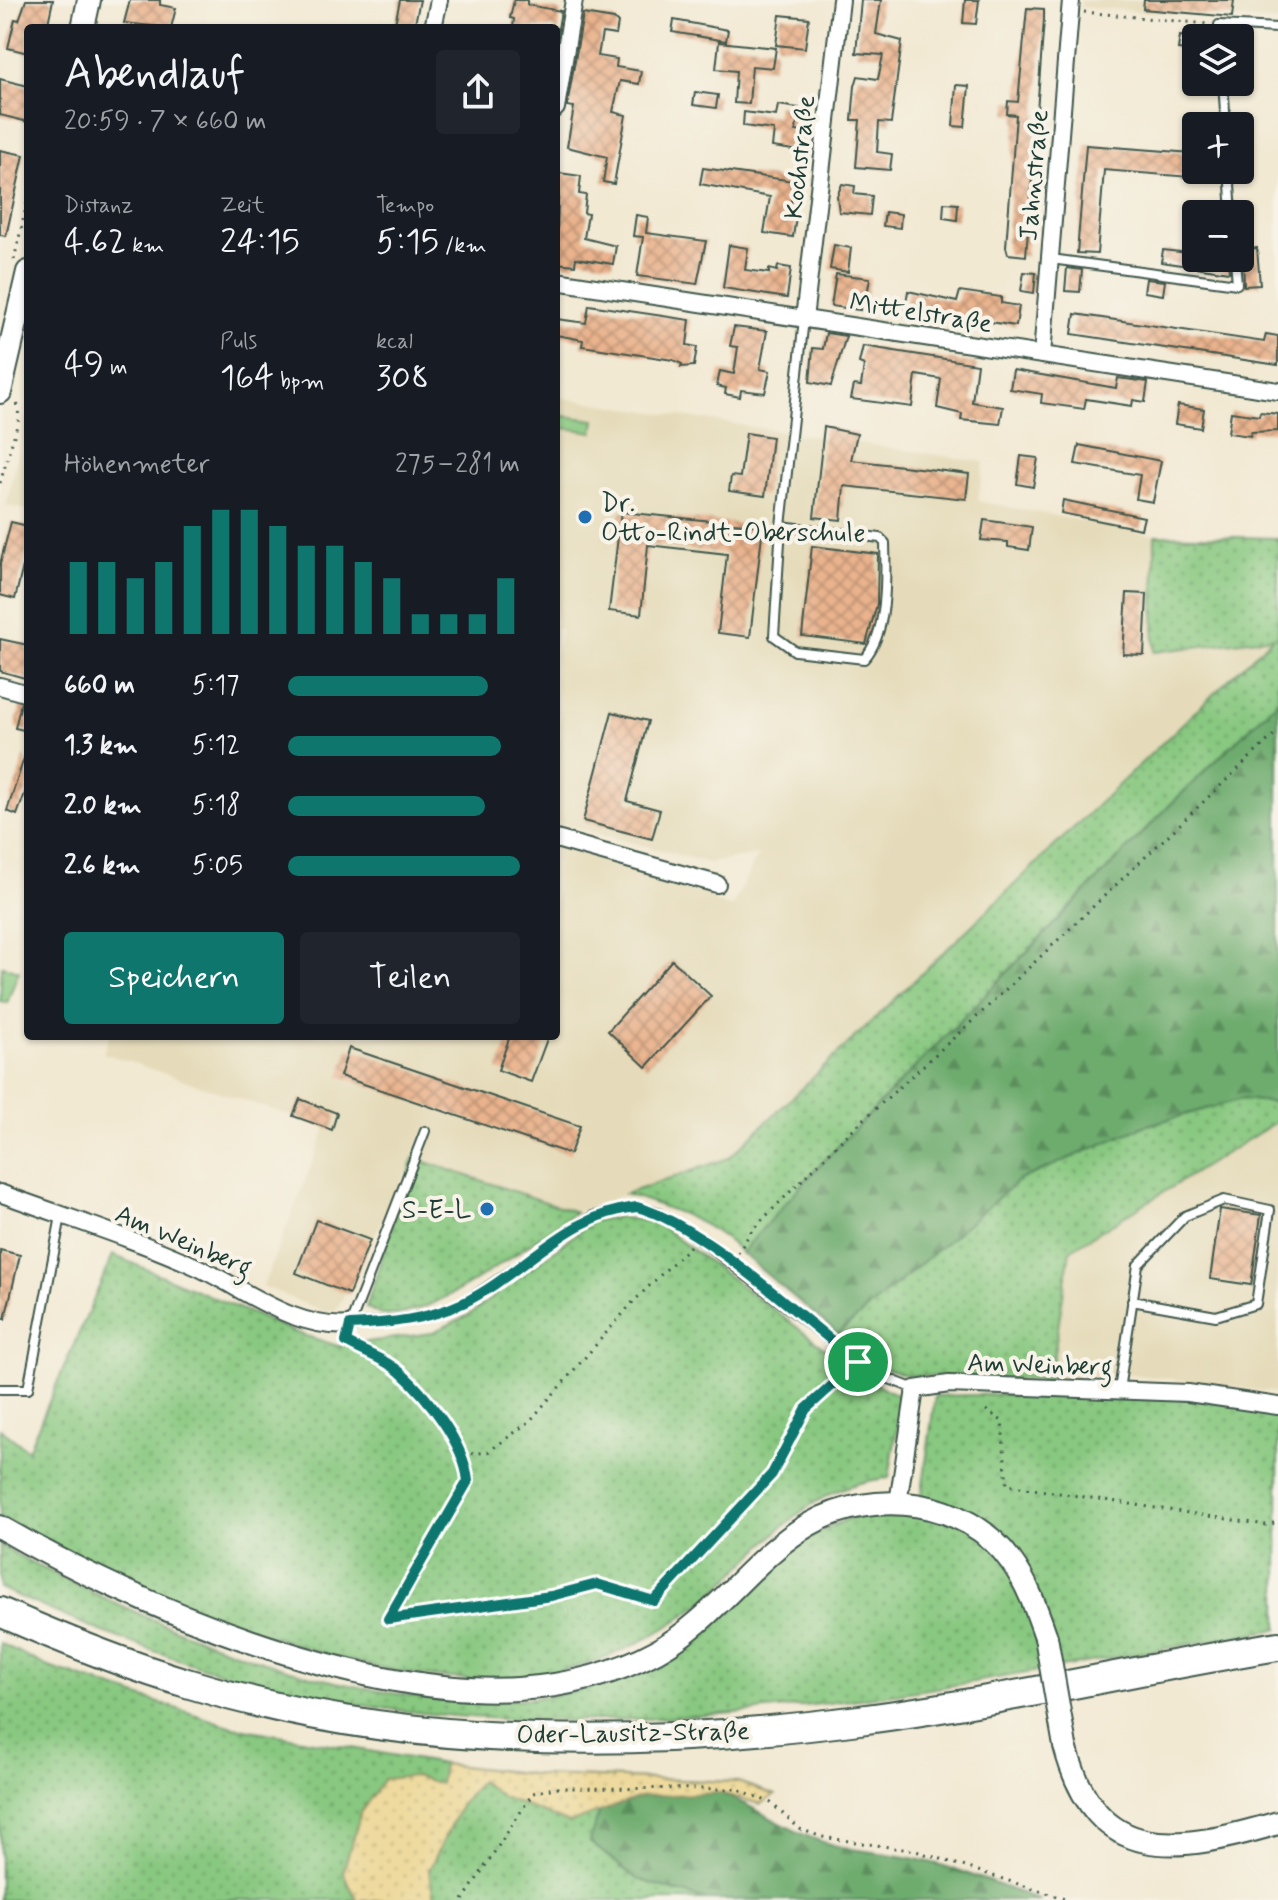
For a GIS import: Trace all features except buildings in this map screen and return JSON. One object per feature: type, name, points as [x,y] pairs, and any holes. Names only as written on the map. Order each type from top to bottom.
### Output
[{"type":"highway","name":"Oder-Lausitz-Straße","points":[[0,1612],[75,1644],[191,1685],[321,1714],[458,1733],[583,1739],[691,1736],[856,1720],[1278,1646]]},
{"type":"street","points":[[84,24],[89,0]]},
{"type":"street","points":[[434,24],[439,0]]},
{"type":"street","points":[[560,84],[574,0]]},
{"type":"street","name":"Kochstraße","points":[[804,319],[841,0]]},
{"type":"street","name":"Jahnstraße","points":[[1042,355],[1071,6]]},
{"type":"street","name":"Mittelstraße","points":[[560,282],[1278,391]]},
{"type":"street","points":[[5,383],[24,291]]},
{"type":"street","points":[[0,686],[24,693]]},
{"type":"street","points":[[560,840],[717,884]]},
{"type":"street","name":"Am Weinberg","points":[[0,1193],[195,1266],[300,1319],[319,1325],[350,1325]]},
{"type":"street","name":"Am Weinberg","points":[[915,1389],[949,1384],[1188,1393],[1278,1406]]},
{"type":"street","points":[[898,1503],[915,1389]]},
{"type":"street","points":[[0,1527],[93,1576],[157,1604],[300,1657],[419,1684],[463,1690],[519,1689],[602,1674],[657,1651],[709,1614],[809,1525],[849,1507],[898,1503],[941,1511],[982,1533],[1010,1559],[1031,1596],[1046,1637],[1072,1774],[1088,1804],[1112,1828],[1134,1840],[1172,1843],[1223,1839],[1278,1823]]},
{"type":"lane","points":[[1254,27],[1278,28]]},
{"type":"lane","points":[[1050,259],[1237,284],[1236,272]]},
{"type":"lane","points":[[781,526],[880,538],[885,543],[886,574],[875,647],[864,659],[795,651],[774,636],[781,526],[804,319]]},
{"type":"lane","points":[[425,1131],[350,1325],[429,1316],[465,1302],[593,1216],[637,1207],[657,1212],[698,1238],[858,1362],[884,1377],[915,1389]]},
{"type":"lane","points":[[1119,1391],[1132,1301],[1138,1265],[1185,1216],[1224,1200],[1270,1210],[1256,1304],[1216,1316],[1132,1301]]},
{"type":"lane","points":[[0,1389],[28,1389],[61,1216]]},
{"type":"path","points":[[1071,6],[1211,24]]},
{"type":"path","points":[[0,483],[19,419],[5,383]]},
{"type":"path","points":[[732,1263],[752,1230],[851,1131],[980,1014],[1278,731]]},
{"type":"path","points":[[460,1455],[488,1452],[529,1422],[633,1302],[698,1238]]},
{"type":"path","points":[[350,1325],[346,1342],[401,1373],[440,1419],[460,1455],[468,1481],[388,1619],[551,1596],[597,1584],[654,1601],[772,1474],[806,1409],[858,1362]]},
{"type":"path","points":[[986,1410],[1002,1421],[1007,1485],[1266,1525],[1278,1522]]},
{"type":"path","points":[[463,1900],[533,1793],[554,1788],[738,1789],[771,1803],[800,1829],[822,1837],[916,1851],[1068,1900]]},
{"type":"shaded area","points":[[1081,0],[1278,0],[1278,22],[1080,7]]},
{"type":"shaded area","points":[[560,398],[984,462],[978,501],[1155,535],[1154,652],[1274,636],[729,1158],[576,1212],[414,1158],[336,1311],[326,1313],[263,1286],[326,1128],[103,1053],[108,1040],[560,1040],[560,847],[701,885],[718,903],[732,906],[758,855],[710,863],[560,824]]},
{"type":"shaded area","points":[[24,425],[24,509],[6,506]]},
{"type":"shaded area","points":[[1278,1121],[1278,1393],[1122,1373],[1050,1380],[1070,1250]]},
{"type":"green space","points":[[560,416],[595,420],[593,432],[560,428]]},
{"type":"green space","points":[[1155,535],[1278,538],[1278,701],[1174,801],[815,1170],[741,1253],[702,1224],[625,1194],[729,1158],[1273,637],[1154,652]]},
{"type":"green space","points":[[1278,701],[1278,1103],[1242,1099],[1144,1126],[1019,1180],[838,1334],[741,1253],[815,1170],[1174,801]]},
{"type":"green space","points":[[2,966],[19,971],[7,1003],[0,1001]]},
{"type":"green space","points":[[1242,1099],[1278,1103],[1278,1121],[1070,1250],[1050,1380],[906,1375],[885,1368],[838,1334],[1019,1180],[1144,1126]]},
{"type":"green space","points":[[414,1158],[576,1212],[454,1292],[403,1313],[382,1315],[366,1307]]},
{"type":"green space","points":[[617,1217],[655,1222],[864,1377],[902,1398],[889,1478],[856,1484],[828,1495],[803,1510],[716,1591],[692,1610],[634,1645],[575,1667],[516,1678],[457,1678],[397,1671],[276,1638],[121,1579],[0,1517],[0,1429],[28,1450],[113,1255],[297,1333],[338,1346],[431,1333],[469,1315],[593,1221]]},
{"type":"green space","points":[[1119,1391],[1278,1408],[1278,1629],[922,1690],[802,1706],[681,1717],[561,1721],[441,1715],[280,1689],[158,1652],[0,1588],[0,1546],[133,1611],[206,1641],[281,1667],[357,1687],[434,1698],[508,1700],[581,1690],[657,1665],[712,1623],[779,1562],[827,1529],[869,1513],[919,1515],[935,1396]]},
{"type":"green space","points":[[0,1643],[46,1666],[233,1727],[443,1764],[440,1785],[414,1776],[343,1872],[357,1900],[0,1900]]},
{"type":"green space","points":[[480,1781],[503,1797],[569,1823],[600,1811],[589,1842],[637,1879],[706,1900],[434,1900],[429,1870],[460,1806]]},
{"type":"green space","points":[[720,1793],[820,1841],[927,1862],[1041,1900],[706,1900],[637,1879],[589,1841],[600,1811],[643,1796]]},
{"type":"sand","points":[[443,1764],[540,1775],[738,1782],[775,1795],[760,1804],[720,1793],[643,1796],[569,1823],[503,1797],[480,1781],[460,1806],[429,1870],[434,1900],[357,1900],[343,1872],[361,1812],[384,1779],[414,1776],[440,1784]]},
{"type":"place","name":"Dr. Otto-Rindt-Oberschule","points":[[585,517]]},
{"type":"place","name":"S-E-L","points":[[487,1209]]},
{"type":"route","points":[[637,1207],[657,1212],[698,1238],[858,1362],[806,1409],[772,1474],[654,1601],[597,1584],[551,1596],[388,1619],[468,1481],[467,1468],[440,1419],[401,1373],[382,1359],[346,1342],[350,1325],[429,1316],[465,1302],[593,1216],[637,1207]]}]
